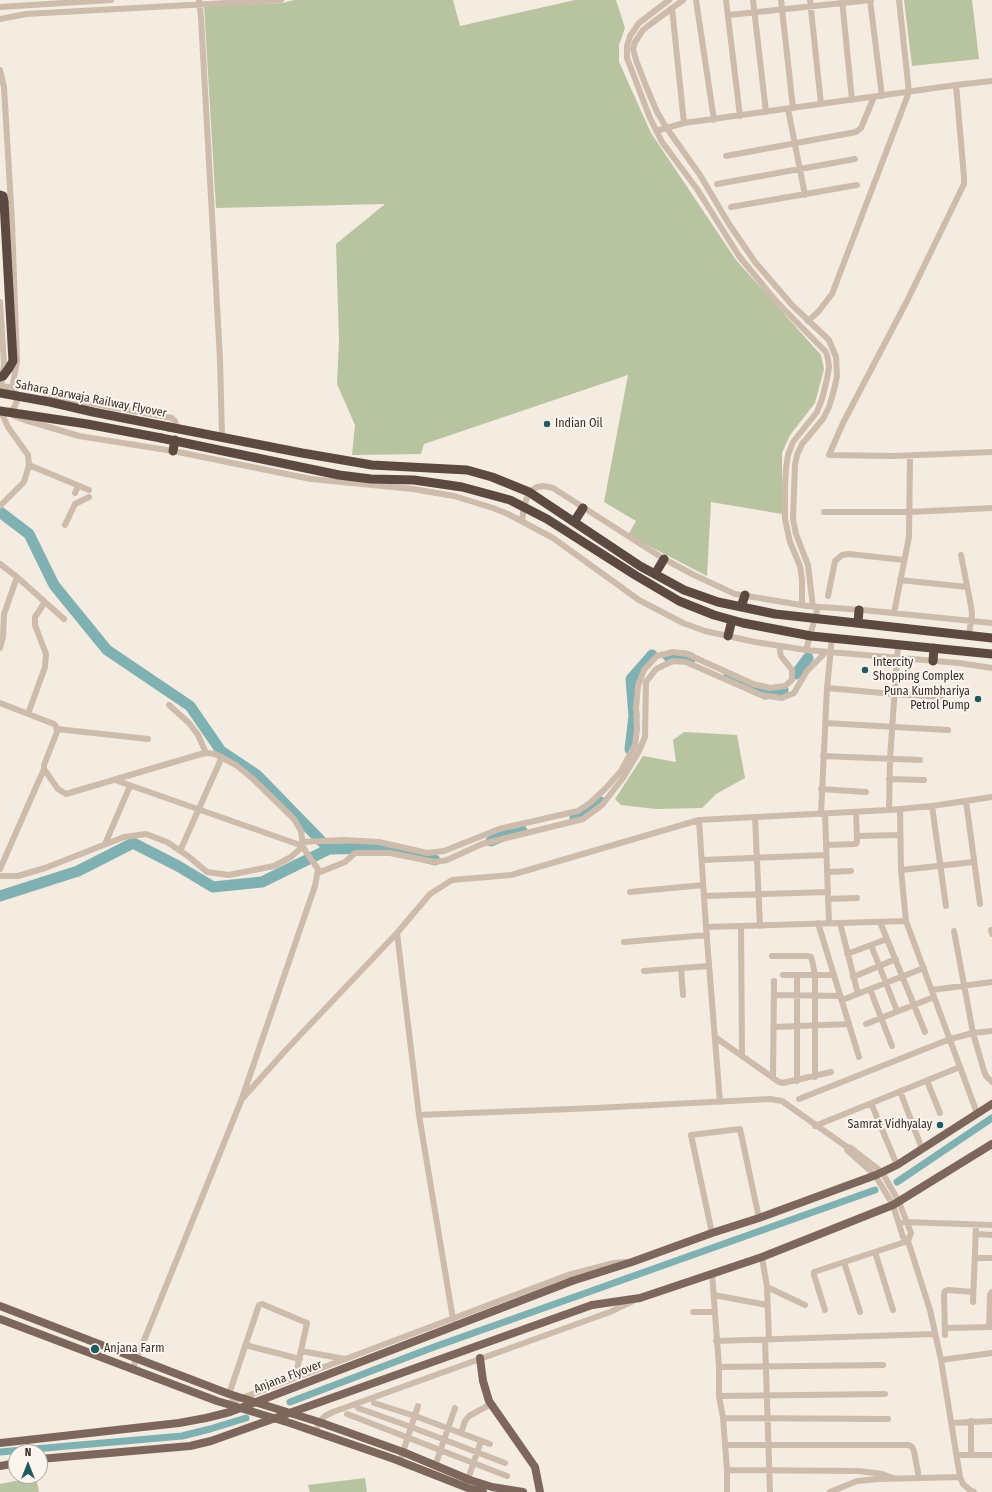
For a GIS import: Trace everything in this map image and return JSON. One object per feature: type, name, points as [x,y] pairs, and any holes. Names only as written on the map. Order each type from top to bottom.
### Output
[{"type":"highway","points":[[1,383],[13,361],[2,198]]},
{"type":"highway","name":"Sahara Darwaja Railway Flyover","points":[[1,383],[50,402],[93,412],[302,453],[372,465],[467,470],[492,477],[529,492],[640,566],[684,590],[718,602],[775,614],[992,638]]},
{"type":"highway","name":"Sahara Darwaja Railway Flyover","points":[[3,413],[88,424],[174,440],[339,475],[371,479],[414,480],[462,487],[510,500],[524,506],[679,601],[714,615],[811,636],[992,654]]},
{"type":"highway","points":[[173,451],[174,440]]},
{"type":"highway","points":[[574,522],[583,508]]},
{"type":"highway","points":[[655,574],[664,559]]},
{"type":"highway","points":[[741,607],[744,595]]},
{"type":"highway","points":[[858,623],[859,610]]},
{"type":"highway","points":[[728,636],[732,620]]},
{"type":"highway","points":[[933,661],[934,648]]},
{"type":"main road","name":"Anjana Flyover","points":[[0,1443],[179,1423],[230,1412],[572,1281],[759,1218],[878,1174],[897,1165],[992,1104]]},
{"type":"main road","points":[[48,1458],[190,1446],[211,1441],[592,1305],[640,1298],[762,1256],[896,1204],[992,1144]]},
{"type":"main road","points":[[0,1306],[229,1394],[319,1422],[403,1452],[468,1479],[492,1487],[523,1492]]},
{"type":"main road","points":[[0,1319],[132,1370],[226,1404],[316,1432],[400,1461],[468,1488],[483,1492]]},
{"type":"main road","points":[[480,1358],[486,1392],[491,1404],[535,1467],[540,1492]]},
{"type":"street","points":[[0,7],[111,0]]},
{"type":"street","points":[[0,19],[26,14],[199,2],[281,0]]},
{"type":"street","points":[[669,0],[639,23],[630,36],[627,46],[627,58],[656,131],[696,189],[739,256],[775,300],[815,340],[827,355],[829,367],[822,399],[817,412],[793,442],[788,455],[786,468],[785,519],[790,542],[800,566],[802,580],[802,605]]},
{"type":"street","points":[[683,0],[643,30],[635,42],[633,49],[657,112],[700,175],[729,224],[755,262],[792,306],[829,340],[834,348],[837,366],[837,376],[834,390],[823,419],[802,444],[797,455],[795,465],[793,519],[796,534],[808,565],[816,607],[815,619],[806,650]]},
{"type":"street","points":[[696,0],[714,120]]},
{"type":"street","points":[[726,0],[740,116]]},
{"type":"street","points":[[753,0],[766,112]]},
{"type":"street","points":[[781,0],[795,143],[805,195]]},
{"type":"street","points":[[729,15],[782,9],[810,3],[871,0],[882,96]]},
{"type":"street","points":[[808,321],[818,312],[832,294],[909,92],[899,0]]},
{"type":"street","points":[[842,1],[852,100]]},
{"type":"street","points":[[199,2],[220,359],[222,437]]},
{"type":"street","points":[[810,3],[821,104]]},
{"type":"street","points":[[672,8],[684,123]]},
{"type":"street","points":[[0,70],[4,86],[12,222],[17,362],[13,391]]},
{"type":"street","points":[[656,131],[684,123],[992,81]]},
{"type":"street","points":[[956,85],[964,184],[906,302],[843,423],[829,455],[910,456],[992,452]]},
{"type":"street","points":[[726,156],[859,131],[874,97]]},
{"type":"street","points":[[717,184],[855,159]]},
{"type":"street","points":[[731,208],[856,185]]},
{"type":"street","points":[[0,302],[4,364],[1,383],[13,391],[17,401],[16,405],[3,413]]},
{"type":"street","points":[[13,391],[172,418],[175,421],[173,428]]},
{"type":"street","points":[[3,413],[78,436],[173,451],[311,479],[413,489],[454,496],[493,508],[553,538],[639,600],[683,623],[728,636],[806,650],[933,661],[992,668]]},
{"type":"street","points":[[1,506],[24,482],[29,465],[28,455],[8,427],[3,413]]},
{"type":"street","points":[[894,613],[909,537],[910,456]]},
{"type":"street","points":[[29,465],[89,490]]},
{"type":"street","points":[[75,493],[78,486]]},
{"type":"street","points":[[522,522],[524,506],[529,492],[536,487],[543,486],[553,488],[664,559],[735,594],[816,607],[992,623]]},
{"type":"street","points":[[65,525],[75,504],[89,497]]},
{"type":"street","points":[[824,512],[909,512],[992,508]]},
{"type":"street","points":[[828,596],[835,561],[842,555],[849,554],[904,560]]},
{"type":"street","points":[[961,555],[971,606],[969,636]]},
{"type":"street","points":[[0,564],[17,577],[64,619]]},
{"type":"street","points":[[0,648],[3,637],[4,614],[17,577]]},
{"type":"street","points":[[900,580],[967,587]]},
{"type":"street","points":[[28,714],[45,667],[46,654],[35,625],[35,617],[45,602]]},
{"type":"street","points":[[828,923],[826,845],[821,790],[828,652],[832,638]]},
{"type":"street","points":[[888,810],[898,644]]},
{"type":"street","points":[[115,780],[304,845],[343,840],[379,842],[427,852],[444,851],[499,829],[578,811],[590,804],[621,770],[635,745],[638,686],[644,670],[657,656],[673,652],[688,654],[753,684],[770,688],[785,686],[792,680],[792,670],[781,656],[779,646]]},
{"type":"street","points":[[318,871],[345,862],[354,853],[390,853],[435,862],[441,861],[489,842],[583,819],[602,804],[623,778],[638,753],[645,737],[646,682],[656,669],[673,661],[686,662],[761,695],[782,698],[794,693],[807,671],[828,652]]},
{"type":"street","points":[[827,688],[942,697]]},
{"type":"street","points":[[0,703],[54,724],[57,729],[56,736],[44,765],[44,769],[0,869]]},
{"type":"street","points":[[169,705],[189,723],[198,735],[206,753]]},
{"type":"street","points":[[825,723],[948,730]]},
{"type":"street","points":[[57,729],[148,739]]},
{"type":"street","points":[[44,769],[58,789],[66,794],[206,753],[216,754],[236,765],[253,779],[294,819],[301,831],[304,845],[318,871],[316,886],[240,1101],[132,1370]]},
{"type":"street","points":[[823,756],[920,760]]},
{"type":"street","points":[[180,851],[222,757]]},
{"type":"street","points":[[889,779],[924,780]]},
{"type":"street","points":[[105,844],[130,786]]},
{"type":"street","points":[[821,790],[866,792]]},
{"type":"street","points":[[240,1101],[397,933],[430,894],[452,880],[511,875],[699,820],[888,810],[992,798]]},
{"type":"street","points":[[966,801],[980,904]]},
{"type":"street","points":[[932,806],[946,906]]},
{"type":"street","points":[[900,809],[901,870],[906,921],[977,1113]]},
{"type":"street","points":[[826,845],[856,844],[856,812]]},
{"type":"street","points":[[755,817],[760,926]]},
{"type":"street","points":[[699,820],[720,1102]]},
{"type":"street","points":[[0,876],[18,876],[45,868],[124,837],[146,834],[167,842],[207,872],[229,875],[274,866],[291,857],[304,845]]},
{"type":"street","points":[[857,836],[900,835]]},
{"type":"street","points":[[702,860],[826,855]]},
{"type":"street","points":[[901,870],[974,862]]},
{"type":"street","points":[[827,872],[851,871]]},
{"type":"street","points":[[630,892],[703,885]]},
{"type":"street","points":[[704,896],[758,894],[828,895],[857,898]]},
{"type":"street","points":[[706,927],[906,921]]},
{"type":"street","points":[[880,922],[925,1032]]},
{"type":"street","points":[[818,923],[859,1057]]},
{"type":"street","points":[[840,923],[858,994]]},
{"type":"street","points":[[741,926],[742,1056]]},
{"type":"street","points":[[954,931],[972,1033],[986,1076],[992,1082]]},
{"type":"street","points":[[397,933],[419,1115],[453,1319]]},
{"type":"street","points":[[624,942],[707,935]]},
{"type":"street","points":[[847,954],[887,939]]},
{"type":"street","points":[[871,945],[898,1011]]},
{"type":"street","points":[[772,956],[810,957],[815,975],[815,1077]]},
{"type":"street","points":[[853,977],[896,959]]},
{"type":"street","points":[[644,971],[709,966]]},
{"type":"street","points":[[681,968],[683,995]]},
{"type":"street","points":[[774,995],[815,995],[841,998],[858,994],[924,968]]},
{"type":"street","points":[[784,975],[834,975]]},
{"type":"street","points":[[797,975],[797,1081]]},
{"type":"street","points":[[774,981],[774,1078]]},
{"type":"street","points":[[932,990],[992,982]]},
{"type":"street","points":[[870,989],[892,1046]]},
{"type":"street","points":[[866,1024],[934,997]]},
{"type":"street","points":[[774,1027],[849,1024]]},
{"type":"street","points":[[799,1099],[950,1039],[972,1033],[992,1031]]},
{"type":"street","points":[[715,1038],[783,1083],[815,1077],[831,1072]]},
{"type":"street","points":[[815,1126],[960,1067]]},
{"type":"street","points":[[927,1081],[940,1113]]},
{"type":"street","points":[[900,1091],[922,1149]]},
{"type":"street","points":[[419,1115],[776,1100],[782,1102],[847,1147],[847,1150],[878,1174],[906,1222],[910,1233],[908,1240]]},
{"type":"street","points":[[871,1103],[897,1165]]},
{"type":"street","points":[[712,1233],[691,1136],[740,1129],[759,1218]]},
{"type":"street","points":[[896,1204],[898,1221],[904,1237],[908,1240],[936,1334],[960,1477],[964,1484],[974,1492]]},
{"type":"street","points":[[898,1221],[992,1225]]},
{"type":"street","points":[[973,1302],[976,1224]]},
{"type":"street","points":[[976,1234],[992,1235]]},
{"type":"street","points":[[825,1310],[814,1272],[908,1240]]},
{"type":"street","points":[[874,1252],[893,1310]]},
{"type":"street","points":[[762,1256],[767,1287],[766,1419],[770,1492]]},
{"type":"street","points":[[975,1258],[992,1258]]},
{"type":"street","points":[[226,1404],[346,1360],[568,1274],[614,1262],[632,1262]]},
{"type":"street","points":[[844,1262],[860,1312]]},
{"type":"street","points":[[712,1273],[720,1396],[725,1445],[727,1492]]},
{"type":"street","points":[[767,1287],[805,1305]]},
{"type":"street","points":[[946,1335],[945,1291],[973,1292]]},
{"type":"street","points":[[945,1328],[990,1327],[990,1295],[992,1292]]},
{"type":"street","points":[[714,1295],[767,1304]]},
{"type":"street","points":[[316,1432],[319,1422],[324,1416],[333,1412],[610,1312],[640,1298]]},
{"type":"street","points":[[229,1394],[258,1306],[262,1304],[307,1323],[295,1378]]},
{"type":"street","points":[[693,1312],[715,1312]]},
{"type":"street","points":[[932,1318],[945,1317]]},
{"type":"street","points":[[716,1341],[936,1334]]},
{"type":"street","points":[[245,1345],[300,1359]]},
{"type":"street","points":[[301,1351],[346,1360]]},
{"type":"street","points":[[941,1360],[992,1353]]},
{"type":"street","points":[[719,1367],[883,1365]]},
{"type":"street","points":[[720,1396],[885,1394]]},
{"type":"street","points":[[374,1403],[415,1416],[490,1444]]},
{"type":"street","points":[[461,1433],[465,1421],[469,1416],[491,1404]]},
{"type":"street","points":[[400,1461],[418,1406]]},
{"type":"street","points":[[358,1408],[505,1463]]},
{"type":"street","points":[[435,1466],[455,1408]]},
{"type":"street","points":[[348,1414],[507,1476]]},
{"type":"street","points":[[723,1418],[888,1419]]},
{"type":"street","points":[[971,1421],[971,1455]]},
{"type":"street","points":[[952,1423],[992,1421]]},
{"type":"street","points":[[468,1479],[481,1441]]},
{"type":"street","points":[[725,1445],[768,1446],[909,1444],[914,1450],[919,1478]]},
{"type":"street","points":[[957,1455],[992,1455]]},
{"type":"street","points":[[726,1470],[858,1471],[882,1474],[896,1478]]},
{"type":"street","points":[[830,1492],[857,1481],[896,1478],[960,1477]]},
{"type":"green space","points":[[294,0],[453,0],[460,26],[575,0],[616,0],[625,28],[619,45],[619,62],[651,133],[736,260],[821,355],[824,369],[815,403],[790,435],[782,453],[782,514],[711,502],[707,576],[628,535],[636,521],[604,502],[628,375],[424,444],[421,454],[352,455],[355,425],[337,384],[339,340],[336,244],[385,204],[216,208],[204,6],[283,3]]},
{"type":"green space","points":[[904,0],[972,0],[979,59],[912,66]]},
{"type":"green space","points":[[684,732],[737,735],[745,778],[716,794],[702,808],[656,809],[621,805],[615,799],[643,756],[676,762],[673,740]]},
{"type":"green space","points":[[365,1478],[367,1492],[310,1492],[308,1485]]},
{"type":"green space","points":[[8,1482],[8,1484],[37,1484],[39,1492],[0,1492],[0,1484]]},
{"type":"waterway","points":[[0,512],[29,534],[54,585],[107,650],[190,706],[221,751],[257,775],[329,849]]},
{"type":"waterway","points":[[630,749],[634,716],[631,679],[652,655]]},
{"type":"waterway","points":[[668,656],[686,656],[691,658]]},
{"type":"waterway","points":[[796,674],[808,658]]},
{"type":"waterway","points":[[729,676],[766,694],[783,690]]},
{"type":"waterway","points":[[575,818],[601,802]]},
{"type":"waterway","points":[[491,841],[510,833],[522,831]]},
{"type":"waterway","points":[[0,896],[78,871],[133,843],[178,866],[213,887],[262,882],[329,849],[390,848],[435,860]]},
{"type":"waterway","points":[[897,1182],[992,1118]]},
{"type":"waterway","points":[[290,1402],[434,1347],[875,1190]]},
{"type":"waterway","points":[[0,1452],[182,1436],[246,1418]]},
{"type":"place","name":"Indian Oil","points":[[547,424]]},
{"type":"place","name":"Intercity Shopping Complex","points":[[865,670]]},
{"type":"place","name":"Puna Kumbhariya Petrol Pump","points":[[978,699]]},
{"type":"place","name":"Samrat Vidhyalay","points":[[940,1125]]},
{"type":"place","name":"Anjana Farm","points":[[95,1349]]}]
